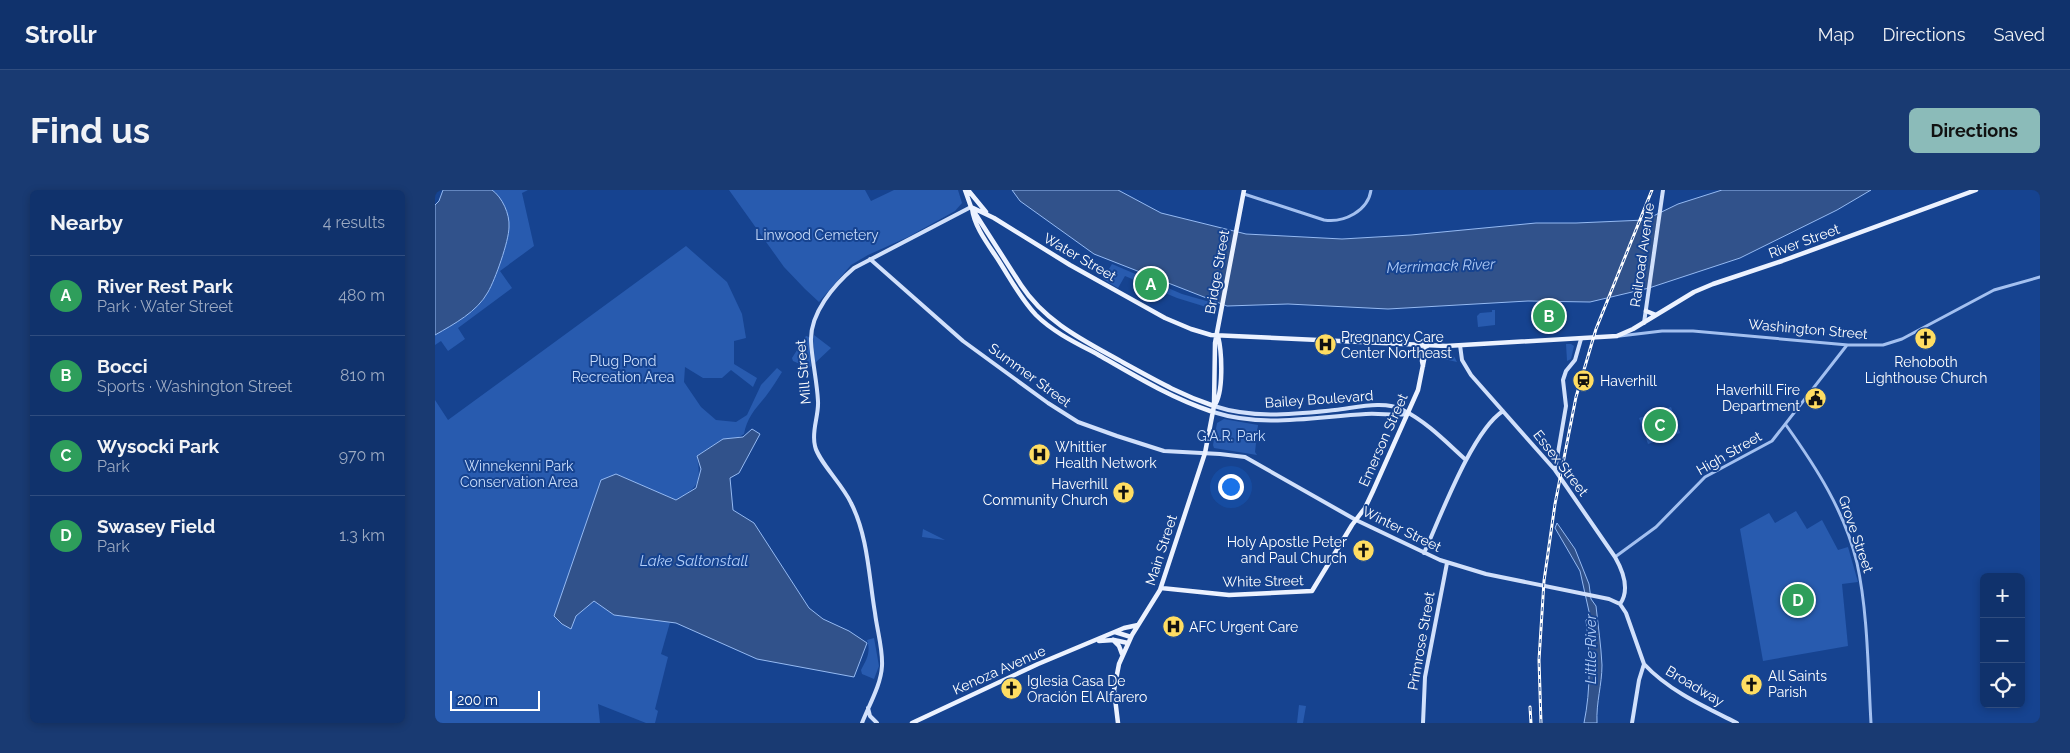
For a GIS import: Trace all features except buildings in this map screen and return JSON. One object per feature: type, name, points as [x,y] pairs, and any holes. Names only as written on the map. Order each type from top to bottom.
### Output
[{"type":"main road","name":"Water Street","points":[[966,190],[971,207],[989,215],[1070,265],[1165,318],[1197,331],[1218,335],[1425,344]]},
{"type":"main road","name":"Water Street","points":[[966,190],[989,215]]},
{"type":"main road","name":"Railroad Avenue","points":[[1644,323],[1663,190]]},
{"type":"main road","name":"River Street","points":[[1644,323],[1694,292],[1713,284],[1977,190]]},
{"type":"main road","name":"Bridge Street","points":[[1218,335],[1244,192]]},
{"type":"main road","name":"Mill Street","points":[[863,723],[882,666],[879,641],[863,541],[855,510],[844,488],[827,468],[815,445],[814,434],[818,403],[811,340],[814,321],[830,295],[854,268],[971,207]]},
{"type":"main road","points":[[971,207],[1029,297],[1051,320],[1172,390],[1214,406]]},
{"type":"main road","points":[[971,207],[980,231],[1014,286],[1027,304],[1044,322],[1070,340],[1142,381],[1174,398],[1213,412]]},
{"type":"main road","name":"Summer Street","points":[[870,259],[963,341],[1067,415],[1099,430],[1155,449],[1178,453],[1205,453]]},
{"type":"main road","points":[[1646,311],[1656,315]]},
{"type":"main road","name":"Washington Street","points":[[1425,344],[1460,345],[1617,336],[1644,323]]},
{"type":"main road","name":"Main Street","points":[[1118,723],[1115,682],[1122,655],[1161,588],[1205,453],[1214,406],[1214,355],[1218,335]]},
{"type":"main road","points":[[1555,470],[1565,408],[1564,375],[1575,360],[1581,339]]},
{"type":"main road","name":"Emerson Street","points":[[1356,520],[1365,508],[1420,385],[1423,366],[1421,361],[1425,344]]},
{"type":"main road","name":"Essex Street","points":[[1460,345],[1462,360],[1468,372],[1555,470],[1615,557],[1621,569],[1625,592],[1620,604]]},
{"type":"main road","name":"Bailey Boulevard","points":[[1214,406],[1251,414],[1287,414],[1373,406],[1403,410],[1408,414]]},
{"type":"main road","points":[[1424,553],[1466,460],[1495,418],[1503,411]]},
{"type":"main road","name":"Bailey Boulevard","points":[[1213,412],[1246,420],[1270,422],[1368,413],[1408,414]]},
{"type":"main road","points":[[1408,414],[1423,422],[1466,460]]},
{"type":"main road","name":"Winter Street","points":[[1205,453],[1237,455],[1253,460],[1356,520],[1447,563],[1486,574],[1601,597],[1620,604]]},
{"type":"main road","name":"White Street","points":[[1161,588],[1229,595],[1312,592],[1356,520]]},
{"type":"main road","name":"Primrose Street","points":[[1423,723],[1425,678],[1447,563]]},
{"type":"main road","name":"Broadway","points":[[1620,604],[1626,613],[1645,664],[1671,687],[1737,723]]},
{"type":"main road","name":"Kenoza Avenue","points":[[911,723],[1039,664],[1098,641],[1115,632],[1138,625]]},
{"type":"main road","points":[[1115,632],[1131,637]]},
{"type":"main road","points":[[1111,640],[1119,646],[1122,655]]},
{"type":"main road","name":"Kenoza Avenue","points":[[1098,641],[1128,642]]},
{"type":"main road","points":[[1632,723],[1639,680],[1645,664]]},
{"type":"main road","points":[[868,708],[870,716],[877,723]]},
{"type":"street","points":[[1244,192],[1330,221],[1349,217],[1369,200],[1371,190]]},
{"type":"street","name":"Washington Street","points":[[1617,336],[1693,331],[1878,346],[1895,342],[1994,290],[2040,277]]},
{"type":"street","points":[[1644,323],[1643,327],[1648,333]]},
{"type":"street","name":"High Street","points":[[1839,354],[1841,344]]},
{"type":"street","name":"High Street","points":[[1615,557],[1657,527],[1705,477],[1772,441],[1848,345]]},
{"type":"street","name":"Grove Street","points":[[1786,425],[1817,470],[1831,495],[1856,561],[1863,604],[1871,723]]},
{"type":"green space","points":[[445,190],[528,190],[522,193],[534,246],[500,271],[512,288],[458,328],[465,339],[448,351],[441,341],[435,345],[435,216]]},
{"type":"green space","name":"Linwood Cemetery","points":[[729,190],[865,190],[871,201],[894,190],[958,190],[962,203],[955,211],[851,265],[819,302],[784,267]]},
{"type":"green space","name":"Winnekenni Park Conservation Area","points":[[686,246],[727,282],[742,314],[746,338],[734,341],[734,364],[757,378],[753,387],[731,370],[722,378],[703,378],[685,367],[684,382],[701,407],[716,420],[736,422],[747,415],[761,385],[777,368],[782,372],[752,413],[744,434],[739,437],[721,440],[697,456],[699,472],[697,482],[690,491],[676,500],[618,475],[608,477],[575,613],[595,598],[671,619],[661,654],[668,657],[655,709],[658,711],[655,723],[646,723],[598,704],[600,723],[435,723],[435,400],[448,420]]},
{"type":"green space","points":[[1112,264],[1182,294],[1217,304],[1216,310],[1177,298],[1125,276],[1118,288],[1103,279]]},
{"type":"green space","points":[[1543,303],[1556,303],[1556,319],[1544,319]]},
{"type":"green space","points":[[1492,310],[1495,310],[1495,325],[1478,327],[1477,316],[1480,313],[1492,312]]},
{"type":"green space","points":[[814,335],[831,348],[815,363],[813,338]]},
{"type":"green space","points":[[806,336],[809,337],[811,366],[809,368],[793,361],[792,358]]},
{"type":"green space","points":[[1566,344],[1574,346],[1571,359],[1567,361]]},
{"type":"green space","points":[[1433,351],[1453,355],[1457,362],[1431,356]]},
{"type":"green space","points":[[1671,407],[1680,433],[1648,444],[1639,418]]},
{"type":"green space","name":"G.A.R. Park","points":[[1224,419],[1258,425],[1255,452],[1257,455],[1214,448],[1217,423]]},
{"type":"green space","points":[[1796,511],[1807,529],[1822,520],[1838,550],[1848,547],[1858,582],[1842,584],[1848,646],[1763,661],[1740,529],[1769,513],[1775,523]]},
{"type":"green space","points":[[923,529],[945,540],[922,537]]},
{"type":"green space","points":[[874,638],[879,666],[874,679],[862,674],[861,670],[868,655],[867,640]]},
{"type":"green space","points":[[1299,705],[1306,706],[1303,723],[1297,723]]},
{"type":"water","points":[[443,190],[492,190],[505,206],[509,227],[507,241],[498,270],[488,292],[478,306],[465,317],[435,335],[435,205],[439,201]]},
{"type":"water","name":"Merrimack River","points":[[1012,190],[1118,190],[1161,213],[1246,234],[1342,239],[1411,235],[1536,223],[1645,220],[1678,204],[1722,190],[1871,190],[1837,210],[1740,258],[1649,288],[1590,302],[1528,301],[1388,309],[1288,304],[1227,306],[1094,254],[1020,201]]},
{"type":"water","name":"Lake Saltonstall","points":[[752,429],[760,434],[739,473],[730,478],[733,510],[754,523],[809,608],[823,619],[849,631],[867,643],[854,677],[757,659],[676,623],[614,615],[594,601],[576,616],[571,629],[554,616],[601,480],[616,474],[676,500],[696,488],[701,469],[697,456],[723,439],[743,437]]},
{"type":"water","name":"Little River","points":[[1557,523],[1575,549],[1589,584],[1591,599],[1596,606],[1602,665],[1597,723],[1584,723],[1589,672],[1586,620],[1590,616],[1580,571],[1555,528]]},
{"type":"railway","points":[[1541,723],[1539,660],[1544,581],[1555,504],[1576,397],[1596,329],[1652,190]]},
{"type":"railway","points":[[1530,707],[1531,723]]},
{"type":"place","name":"River Rest Park","points":[[1151,284]]},
{"type":"place","name":"Bocci","points":[[1549,316]]},
{"type":"place","name":"Rehoboth Lighthouse Church","points":[[1926,339]]},
{"type":"place","name":"Pregnancy Care Center Northeast","points":[[1325,345]]},
{"type":"place","name":"Haverhill","points":[[1584,381]]},
{"type":"place","name":"Haverhill Fire Department","points":[[1816,398]]},
{"type":"place","name":"Wysocki Park","points":[[1660,425]]},
{"type":"place","name":"Whittier Health Network","points":[[1039,455]]},
{"type":"place","name":"Haverhill Community Church","points":[[1124,492]]},
{"type":"place","name":"Holy Apostle Peter and Paul Church","points":[[1363,550]]},
{"type":"place","name":"Swasey Field","points":[[1798,600]]},
{"type":"place","name":"AFC Urgent Care","points":[[1173,627]]},
{"type":"place","name":"All Saints Parish","points":[[1752,684]]},
{"type":"place","name":"Iglesia Casa De Oración El Alfarero","points":[[1011,689]]},
{"type":"park label","name":"Plug Pond Recreation Area","points":[[623,370]]}]
